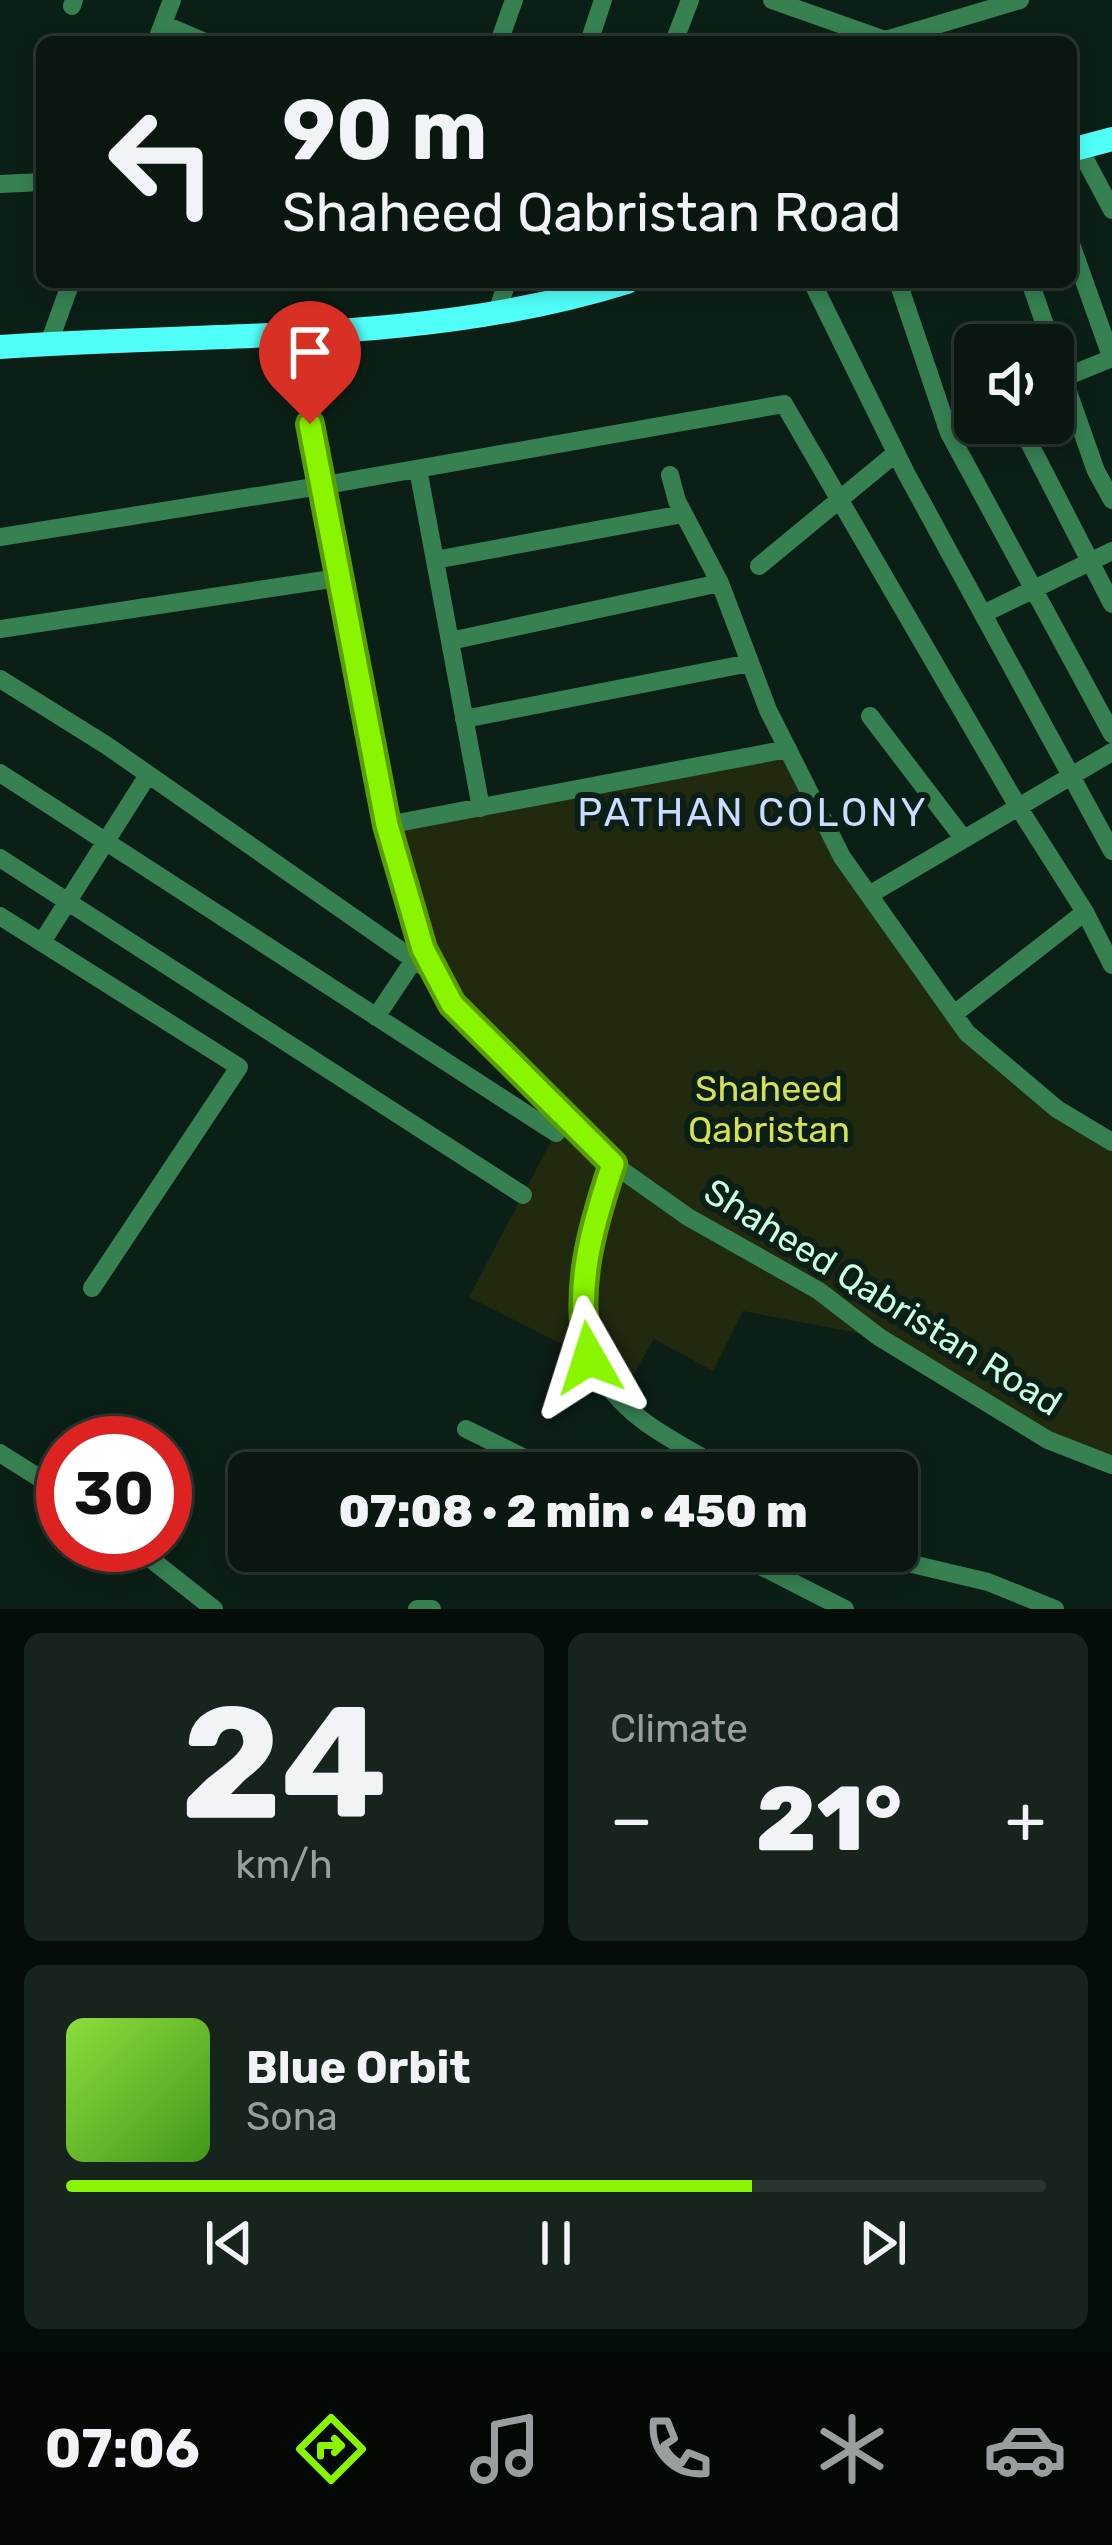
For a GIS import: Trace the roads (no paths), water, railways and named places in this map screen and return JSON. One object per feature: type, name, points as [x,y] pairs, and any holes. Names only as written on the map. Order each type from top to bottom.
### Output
[{"type":"main road","points":[[1077,148],[1112,139]]},
{"type":"main road","points":[[0,346],[380,330],[566,301],[595,288]]},
{"type":"street","points":[[160,33],[172,0]]},
{"type":"street","points":[[501,36],[514,0]]},
{"type":"street","points":[[591,36],[603,0]]},
{"type":"street","points":[[676,36],[690,0]]},
{"type":"street","points":[[772,0],[869,36]]},
{"type":"street","points":[[896,36],[987,3],[1020,0]]},
{"type":"street","points":[[1077,152],[1112,210]]},
{"type":"street","points":[[1,180],[36,182]]},
{"type":"street","points":[[1074,373],[1112,358],[1077,261]]},
{"type":"street","points":[[49,343],[69,288]]},
{"type":"street","points":[[497,312],[505,288]]},
{"type":"street","points":[[815,288],[896,453],[1112,851]]},
{"type":"street","points":[[900,288],[946,425],[1112,734]]},
{"type":"street","points":[[1032,288],[1044,324]]},
{"type":"street","name":"Shaheed Qabristan Road","points":[[298,333],[320,486],[387,825],[423,949],[452,1004],[613,1164],[688,1217],[819,1291],[880,1337],[1048,1440],[1112,1465]]},
{"type":"street","points":[[0,537],[784,404],[1112,965]]},
{"type":"street","points":[[1074,418],[1112,500]]},
{"type":"street","points":[[946,425],[954,422]]},
{"type":"street","points":[[1030,444],[1112,604]]},
{"type":"street","points":[[759,566],[896,453]]},
{"type":"street","points":[[418,469],[481,808]]},
{"type":"street","points":[[670,475],[788,749],[842,857],[967,1033],[1057,1109],[1112,1142]]},
{"type":"street","points":[[435,560],[683,514]]},
{"type":"street","points":[[983,614],[1112,551]]},
{"type":"street","points":[[0,629],[338,578]]},
{"type":"street","points":[[450,640],[719,583]]},
{"type":"street","points":[[464,719],[750,663]]},
{"type":"street","points":[[0,680],[148,775],[438,977]]},
{"type":"street","points":[[870,716],[963,838]]},
{"type":"street","points":[[387,825],[788,749]]},
{"type":"street","points":[[869,895],[1112,752]]},
{"type":"street","points":[[0,773],[556,1133],[564,1117]]},
{"type":"street","points":[[42,942],[148,775]]},
{"type":"street","points":[[0,858],[523,1195]]},
{"type":"street","points":[[954,1014],[1085,912]]},
{"type":"street","points":[[0,916],[239,1067],[92,1288]]},
{"type":"street","points":[[376,1017],[414,960]]},
{"type":"street","points":[[613,1164],[583,1269],[582,1316],[589,1358],[619,1399],[647,1424],[694,1452]]},
{"type":"street","points":[[466,1429],[513,1452]]},
{"type":"street","points":[[0,1453],[36,1475]]},
{"type":"street","points":[[918,1565],[988,1582],[1055,1609]]},
{"type":"street","points":[[168,1572],[214,1609]]},
{"type":"street","points":[[772,1572],[845,1609]]},
{"type":"street","points":[[417,1609],[432,1609]]},
{"type":"district","name":"PATHAN COLONY","points":[[753,813]]},
{"type":"park label","name":"Shaheed Qabristan","points":[[769,1108]]}]
